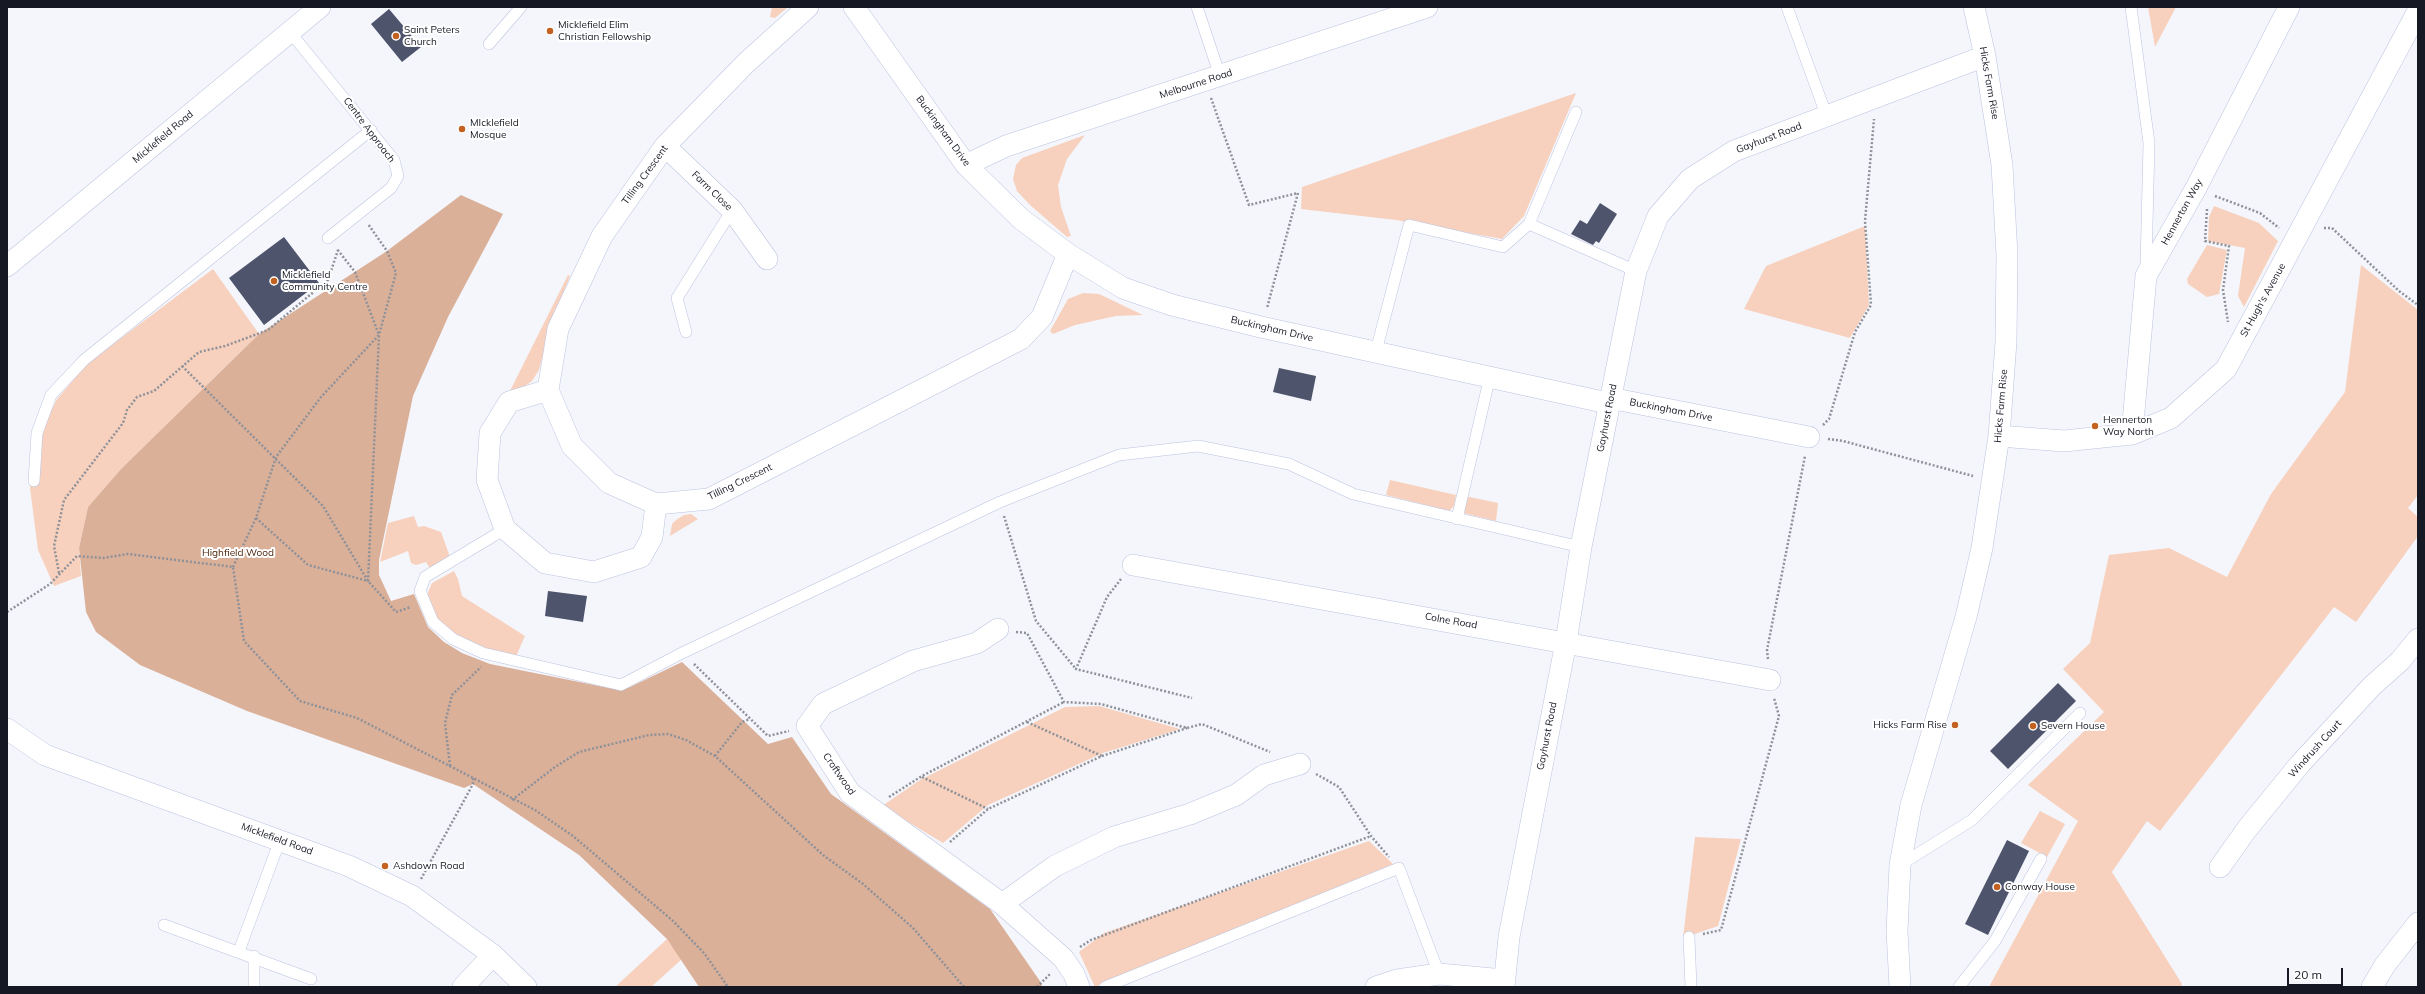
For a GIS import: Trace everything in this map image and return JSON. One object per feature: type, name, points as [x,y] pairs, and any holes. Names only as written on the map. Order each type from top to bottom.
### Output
[{"type":"street","name":"Micklefield Road","points":[[7,266],[320,7]]},
{"type":"street","name":"Tilling Crescent","points":[[808,7],[746,63],[665,146],[602,236],[558,329],[548,390],[572,446],[609,483],[656,504],[709,499],[1020,339],[1042,317],[1068,254]]},
{"type":"street","name":"Buckingham Drive","points":[[854,7],[966,165],[1020,218],[1068,254],[1123,288],[1172,305],[1261,327],[1603,402],[1620,400],[1809,437]]},
{"type":"street","name":"Melbourne Road","points":[[966,165],[1006,146],[1427,7]]},
{"type":"street","name":"Hicks Farm Rise","points":[[1900,987],[1897,931],[1900,865],[1911,805],[1966,616],[1982,548],[1999,436],[2006,342],[2007,255],[2002,165],[1985,56],[1974,7]]},
{"type":"street","name":"Hennerton Way","points":[[2132,434],[2146,276],[2196,188],[2289,7]]},
{"type":"street","name":"St Hugh's Avenue","points":[[1999,436],[2064,441],[2132,434],[2171,418],[2226,369],[2418,11]]},
{"type":"street","name":"Gayhurst Road","points":[[1504,983],[1509,937],[1566,642],[1581,547],[1636,271],[1658,216],[1690,179],[1734,151],[1985,56]]},
{"type":"street","name":"Farm Close","points":[[665,146],[732,210],[767,259]]},
{"type":"street","points":[[548,390],[509,402],[490,433],[487,480],[504,530],[545,563],[594,572],[641,557],[652,537],[656,504]]},
{"type":"street","name":"Colne Road","points":[[1133,565],[1770,680]]},
{"type":"street","points":[[807,726],[823,704],[913,661],[977,644],[998,630]]},
{"type":"street","name":"Windrush Court","points":[[2220,867],[2247,829],[2300,764],[2372,686],[2400,661],[2418,638]]},
{"type":"street","name":"Croftwood","points":[[807,726],[850,793],[1002,904],[1063,958],[1074,974],[1079,987]]},
{"type":"street","name":"Micklefield Road","points":[[7,729],[45,755],[349,866],[412,896],[493,955],[526,987]]},
{"type":"street","points":[[1002,904],[1055,866],[1114,837],[1190,814],[1236,795],[1264,776],[1300,764]]},
{"type":"street","points":[[2372,987],[2385,965],[2418,923]]},
{"type":"street","points":[[463,987],[493,955]]},
{"type":"street","points":[[1376,987],[1397,980],[1439,974],[1504,983]]},
{"type":"lane","points":[[489,44],[521,7]]},
{"type":"lane","points":[[1197,7],[1213,78]]},
{"type":"lane","points":[[1787,7],[1826,117]]},
{"type":"lane","points":[[2131,7],[2149,143],[2146,276]]},
{"type":"lane","name":"Centre Approach","points":[[290,32],[394,160],[398,176],[391,188],[328,238]]},
{"type":"lane","points":[[1376,351],[1409,225],[1503,247],[1529,224],[1576,112]]},
{"type":"lane","points":[[34,481],[36,433],[51,395],[84,360],[371,130]]},
{"type":"lane","points":[[686,332],[678,298],[732,210]]},
{"type":"lane","points":[[1529,224],[1636,271]]},
{"type":"lane","points":[[1457,519],[1490,376]]},
{"type":"lane","points":[[504,530],[425,577],[420,591],[433,622],[452,640],[483,653],[621,685],[682,653],[1000,502],[1119,455],[1198,446],[1289,464],[1353,494],[1581,547]]},
{"type":"lane","points":[[1900,865],[1972,820],[2080,712]]},
{"type":"lane","points":[[239,951],[280,840]]},
{"type":"lane","points":[[1959,987],[1995,941],[2041,859]]},
{"type":"lane","points":[[1105,987],[1399,868],[1439,974]]},
{"type":"lane","points":[[164,925],[254,956],[311,979]]},
{"type":"lane","points":[[1689,937],[1691,987]]},
{"type":"lane","points":[[254,956],[254,987]]},
{"type":"path","points":[[1213,78],[1249,205],[1298,193],[1261,327]]},
{"type":"path","points":[[1689,937],[1721,930],[1779,716],[1770,680],[1767,650],[1809,437],[1829,419],[1855,332],[1871,305],[1864,221],[1876,98]]},
{"type":"path","points":[[2196,188],[2260,213],[2296,240]]},
{"type":"path","points":[[2196,188],[2208,201],[2205,241],[2229,246],[2222,290],[2234,354]]},
{"type":"path","points":[[361,213],[387,251],[396,273],[379,335],[368,581]]},
{"type":"path","points":[[2332,228],[2399,291],[2418,305]]},
{"type":"path","points":[[328,238],[355,272],[379,335]]},
{"type":"path","points":[[59,574],[54,546],[64,500],[123,423],[127,410],[137,397],[154,391],[199,352],[225,346],[268,330],[328,280],[338,250]]},
{"type":"path","points":[[379,335],[321,397],[276,458],[256,518],[233,567],[244,640],[300,701],[357,718],[473,778],[512,800],[535,810],[573,836],[672,920],[704,954],[728,987]]},
{"type":"path","points":[[182,366],[323,506],[368,581],[396,612],[425,603]]},
{"type":"path","points":[[1809,437],[1843,441],[1992,481]]},
{"type":"path","points":[[1000,502],[1036,621],[1076,669],[1192,698]]},
{"type":"path","points":[[256,518],[308,565],[368,581]]},
{"type":"path","points":[[7,612],[50,584],[77,556],[103,558],[128,554],[233,567]]},
{"type":"path","points":[[1076,669],[1107,597]]},
{"type":"path","points":[[998,630],[1027,633],[1064,702]]},
{"type":"path","points":[[682,653],[768,736],[807,726]]},
{"type":"path","points":[[450,766],[445,723],[452,695],[482,666]]},
{"type":"path","points":[[870,809],[922,776],[1064,702],[1101,704],[1187,728]]},
{"type":"path","points":[[714,756],[742,722],[750,718]]},
{"type":"path","points":[[1027,722],[1102,756]]},
{"type":"path","points":[[935,856],[988,809],[1102,756],[1187,728],[1202,724],[1272,753]]},
{"type":"path","points":[[512,800],[555,767],[579,752],[649,735],[668,734],[686,740],[714,756],[823,855],[863,884],[913,928],[964,987]]},
{"type":"path","points":[[1300,764],[1339,787],[1371,836],[1399,868]]},
{"type":"path","points":[[922,776],[988,809]]},
{"type":"path","points":[[412,896],[473,784],[473,778]]},
{"type":"path","points":[[1063,958],[1091,940],[1371,836]]},
{"type":"shaded area","points":[[772,7],[788,7],[775,18],[770,17]]},
{"type":"shaded area","points":[[2148,7],[2176,7],[2155,47]]},
{"type":"shaded area","points":[[1576,93],[1524,216],[1502,239],[1396,220],[1301,209],[1302,187]]},
{"type":"shaded area","points":[[1085,135],[1067,159],[1058,185],[1061,207],[1071,236],[1067,237],[1030,205],[1017,191],[1013,179],[1016,165],[1022,158]]},
{"type":"shaded area","points":[[2214,206],[2259,223],[2278,241],[2244,307],[2238,296],[2245,248],[2208,241],[2209,217]]},
{"type":"shaded area","points":[[1865,226],[1869,305],[1850,338],[1744,309],[1766,266]]},
{"type":"shaded area","points":[[2207,245],[2227,250],[2219,294],[2207,297],[2188,284],[2187,279]]},
{"type":"shaded area","points":[[2361,265],[2418,310],[2418,495],[2408,508],[2418,517],[2418,536],[2356,622],[2334,607],[2160,831],[2147,821],[2112,872],[2182,984],[2181,987],[1989,987],[2078,821],[2028,785],[2104,712],[2063,669],[2090,643],[2109,555],[2169,548],[2227,577],[2271,494],[2345,392]]},
{"type":"shaded area","points":[[213,269],[259,334],[121,469],[88,507],[79,548],[81,576],[54,586],[38,550],[30,488],[40,433],[57,399],[88,363]]},
{"type":"shaded area","points":[[568,275],[570,276],[553,318],[539,370],[532,381],[515,393],[509,393]]},
{"type":"shaded area","points":[[1083,293],[1099,294],[1143,315],[1116,316],[1075,325],[1053,334],[1050,331],[1068,299]]},
{"type":"shaded area","points":[[1390,480],[1456,495],[1454,506],[1449,511],[1386,495]]},
{"type":"shaded area","points":[[1465,496],[1498,503],[1496,521],[1463,513]]},
{"type":"shaded area","points":[[691,514],[698,519],[670,536],[672,524],[684,515]]},
{"type":"shaded area","points":[[414,516],[418,527],[424,526],[441,532],[450,557],[431,570],[426,562],[416,565],[411,563],[408,551],[380,562],[388,523]]},
{"type":"shaded area","points":[[454,571],[458,579],[462,596],[525,636],[514,661],[478,650],[441,625],[428,599],[428,592],[432,583]]},
{"type":"shaded area","points":[[1099,706],[1180,729],[1103,753],[988,805],[943,843],[882,806],[920,780],[1065,707]]},
{"type":"shaded area","points":[[2040,811],[2065,824],[2047,857],[2021,843]]},
{"type":"shaded area","points":[[1695,837],[1741,839],[1718,926],[1683,938]]},
{"type":"shaded area","points":[[1369,841],[1393,864],[1095,987],[1079,952],[1104,933]]},
{"type":"shaded area","points":[[667,939],[682,959],[651,987],[615,987]]},
{"type":"green space","name":"Highfield Wood","points":[[461,195],[503,214],[448,317],[413,396],[379,560],[379,575],[391,601],[414,594],[428,627],[444,642],[462,653],[490,664],[614,689],[628,688],[682,662],[768,744],[792,737],[831,794],[990,909],[1042,984],[1041,987],[699,987],[667,939],[579,855],[473,784],[464,788],[247,711],[140,665],[96,632],[86,612],[79,548],[88,507],[121,469],[259,334],[387,251]]},
{"type":"building","name":"Saint Peters Church","points":[[389,9],[421,47],[402,62],[371,24]]},
{"type":"building","points":[[1600,203],[1617,214],[1599,243],[1596,241],[1593,245],[1571,234],[1580,220],[1587,224]]},
{"type":"building","name":"Micklefield Community Centre","points":[[284,237],[319,283],[264,325],[229,278]]},
{"type":"building","points":[[1279,368],[1316,376],[1311,401],[1273,392]]},
{"type":"building","points":[[548,591],[587,596],[583,622],[545,616]]},
{"type":"building","name":"Severn House","points":[[2058,683],[2076,701],[2008,769],[1990,751]]},
{"type":"building","name":"Conway House","points":[[2007,840],[2029,851],[1988,935],[1965,924]]},
{"type":"place","name":"Micklefield Elim Christian Fellowship","points":[[550,31]]},
{"type":"place","name":"Saint Peters Church","points":[[396,36]]},
{"type":"place","name":"MIcklefield Mosque","points":[[462,129]]},
{"type":"place","name":"Micklefield Community Centre","points":[[274,281]]},
{"type":"place","name":"Hennerton Way North","points":[[2095,426]]},
{"type":"place","name":"Hicks Farm Rise","points":[[1955,725]]},
{"type":"place","name":"Severn House","points":[[2033,726]]},
{"type":"place","name":"Ashdown Road","points":[[385,866]]},
{"type":"place","name":"Conway House","points":[[1997,887]]}]
